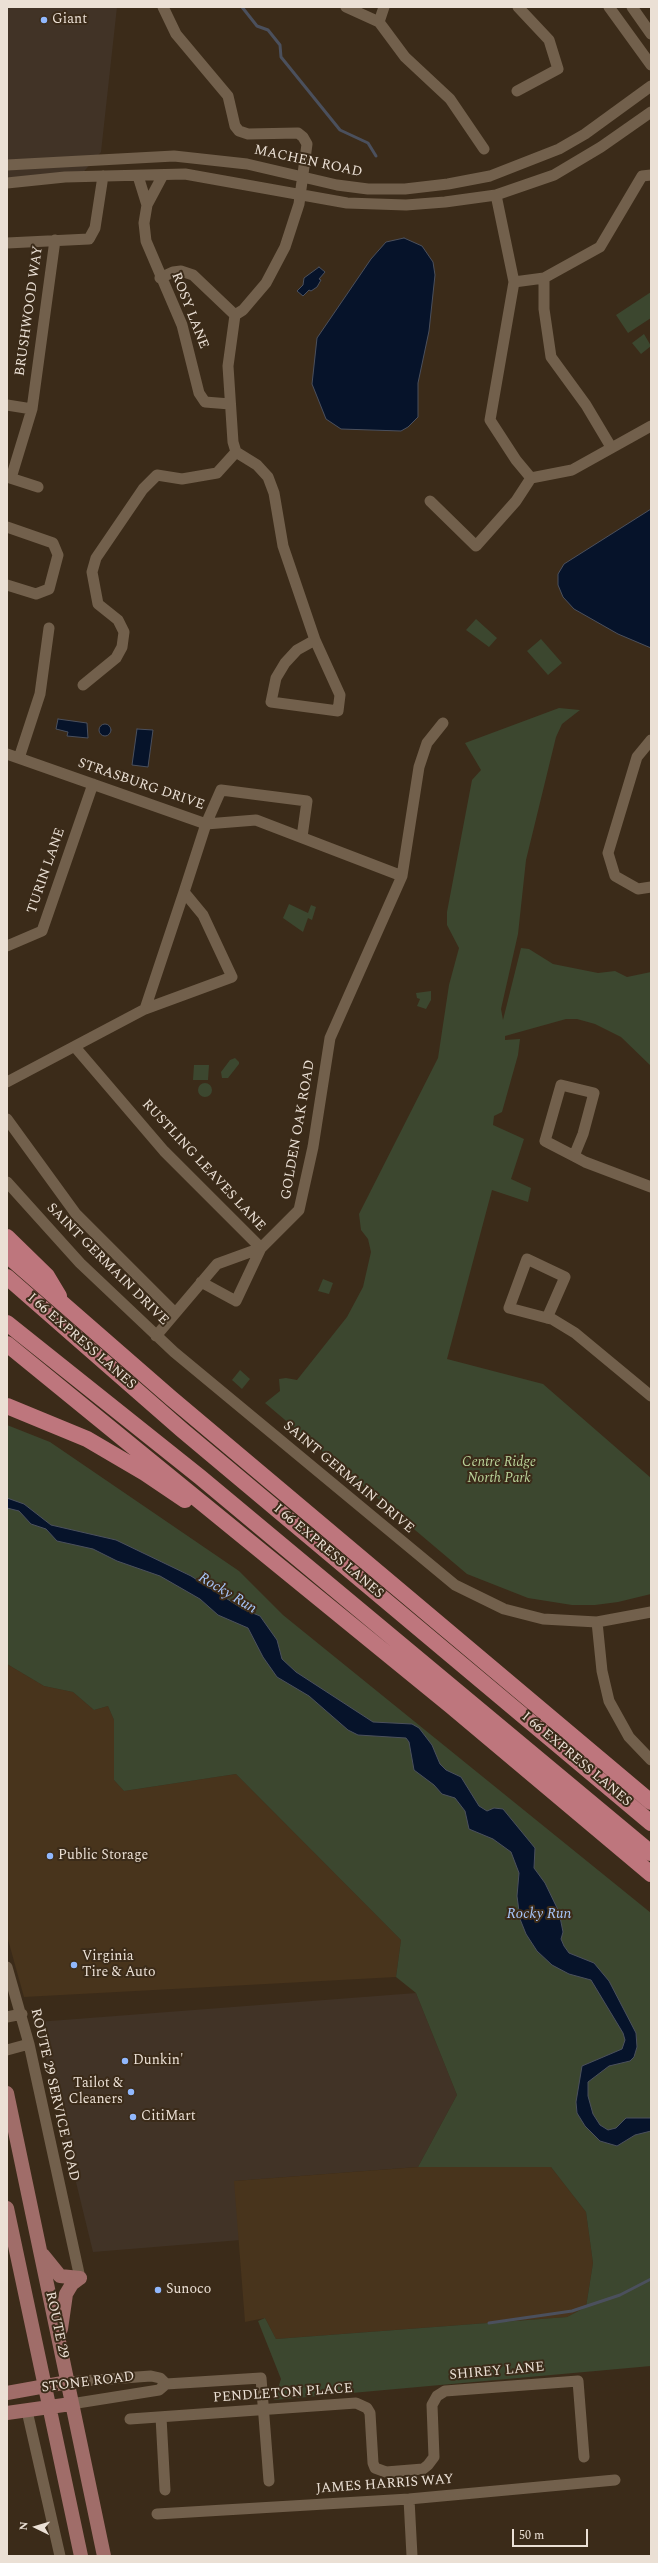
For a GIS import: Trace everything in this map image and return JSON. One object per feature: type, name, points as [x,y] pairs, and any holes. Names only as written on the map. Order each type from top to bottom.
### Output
[{"type":"highway","points":[[7,1237],[48,1276],[66,1308]]},
{"type":"highway","points":[[7,1255],[66,1308],[651,1802]]},
{"type":"highway","name":"I 66 EXPRESS LANES","points":[[7,1277],[188,1435],[651,1823]]},
{"type":"highway","name":"I 66 EXPRESS LANES","points":[[7,1323],[206,1482],[651,1853]]},
{"type":"highway","points":[[7,1344],[283,1569],[651,1874]]},
{"type":"highway","points":[[7,1406],[87,1439],[146,1473],[283,1569]]},
{"type":"main road","name":"ROUTE 29","points":[[7,2093],[104,2556]]},
{"type":"main road","name":"ROUTE 29","points":[[7,2208],[81,2556]]},
{"type":"main road","points":[[40,2250],[60,2276],[80,2278]]},
{"type":"main road","points":[[59,2342],[66,2294],[72,2284],[80,2278]]},
{"type":"main road","name":"STONE ROAD","points":[[7,2393],[68,2382]]},
{"type":"main road","name":"STONE ROAD","points":[[7,2413],[72,2404]]},
{"type":"street","points":[[163,7],[176,34],[228,96],[235,126],[239,131],[248,134],[298,133],[303,137],[307,144],[300,194],[285,247],[266,283],[243,310],[235,315]]},
{"type":"street","points":[[346,7],[378,22],[405,57],[450,99],[484,149]]},
{"type":"street","points":[[378,22],[384,7]]},
{"type":"street","points":[[517,91],[558,70],[549,40],[518,7]]},
{"type":"street","points":[[609,7],[651,65]]},
{"type":"street","points":[[632,7],[651,34]]},
{"type":"street","name":"MACHEN ROAD","points":[[7,165],[174,156],[247,164],[303,178],[368,189],[404,189],[490,176],[522,165],[579,138],[651,86]]},
{"type":"street","points":[[7,183],[103,176],[185,174],[369,206],[445,202],[496,195],[554,175],[602,147],[651,112]]},
{"type":"street","name":"ROSY LANE","points":[[163,175],[147,206],[144,223],[146,240],[160,278],[182,325],[199,393],[205,402],[230,404]]},
{"type":"street","points":[[514,282],[544,278],[600,247],[642,176],[651,175]]},
{"type":"street","points":[[7,243],[89,238],[95,228],[103,176]]},
{"type":"street","name":"ROSY LANE","points":[[138,176],[147,206]]},
{"type":"street","points":[[496,195],[514,282],[490,420],[516,460],[531,478]]},
{"type":"street","name":"BRUSHWOOD WAY","points":[[9,478],[32,409],[55,240]]},
{"type":"street","points":[[160,278],[173,272],[181,271],[193,275],[235,315]]},
{"type":"street","points":[[544,278],[544,309],[551,357],[586,405],[611,447]]},
{"type":"street","points":[[84,685],[116,658],[122,647],[124,632],[118,620],[98,604],[92,572],[96,558],[143,489],[157,476],[182,479],[217,473],[236,452],[230,404],[229,359],[235,315]]},
{"type":"street","points":[[7,405],[32,409]]},
{"type":"street","points":[[430,501],[476,546],[516,501],[531,478],[572,470],[651,426]]},
{"type":"street","points":[[236,452],[258,465],[268,477],[274,493],[283,546],[315,640],[340,695],[338,711],[270,702],[276,678],[285,663],[297,650],[315,640]]},
{"type":"street","points":[[9,478],[38,487]]},
{"type":"street","points":[[7,528],[53,543],[58,556],[49,589],[36,594],[7,585]]},
{"type":"street","points":[[19,758],[40,694],[49,628]]},
{"type":"street","name":"GOLDEN OAK ROAD","points":[[156,1336],[217,1264],[261,1248],[299,1210],[313,1147],[330,1038],[402,876],[419,767],[427,743],[443,723]]},
{"type":"street","points":[[651,740],[637,757],[608,853],[615,876],[638,889],[651,886]]},
{"type":"street","name":"STRASBURG DRIVE","points":[[7,754],[206,824],[256,820],[402,876]]},
{"type":"street","name":"TURIN LANE","points":[[7,946],[42,930],[93,784]]},
{"type":"street","points":[[145,1009],[206,824],[221,790],[307,801],[302,837]]},
{"type":"street","points":[[7,1082],[145,1009],[232,977],[203,915],[184,892]]},
{"type":"street","name":"RUSTLING LEAVES LANE","points":[[75,1047],[164,1151],[261,1248],[236,1301],[201,1282]]},
{"type":"street","points":[[574,1156],[583,1134],[594,1093],[561,1085],[545,1140],[574,1156],[615,1175],[651,1187]]},
{"type":"street","points":[[7,1119],[76,1214],[175,1313]]},
{"type":"street","name":"SAINT GERMAIN DRIVE","points":[[7,1182],[80,1263],[156,1336],[208,1382],[455,1585],[487,1602],[521,1614],[565,1621],[597,1622],[651,1612]]},
{"type":"street","points":[[547,1318],[565,1277],[527,1259],[509,1308],[547,1318],[575,1333],[599,1356],[651,1396]]},
{"type":"street","points":[[597,1622],[602,1671],[609,1701],[629,1737],[651,1760]]},
{"type":"street","name":"ROUTE 29 SERVICE ROAD","points":[[7,1967],[13,1991],[22,2014],[80,2278]]},
{"type":"street","points":[[7,2017],[22,2014]]},
{"type":"street","points":[[7,2050],[29,2044]]},
{"type":"street","name":"STONE ROAD","points":[[68,2382],[151,2376],[160,2378],[166,2384]]},
{"type":"street","name":"STONE ROAD","points":[[72,2404],[159,2390],[166,2384],[261,2378],[264,2410]]},
{"type":"street","name":"SHIREY LANE","points":[[408,2470],[423,2469],[434,2457],[432,2405],[437,2396],[444,2391],[570,2381],[578,2381],[584,2457]]},
{"type":"street","name":"PENDLETON PLACE","points":[[130,2419],[356,2403],[362,2404],[370,2413],[373,2463],[375,2468],[386,2472],[408,2470]]},
{"type":"street","points":[[264,2410],[269,2481]]},
{"type":"street","points":[[27,2411],[60,2556]]},
{"type":"street","points":[[161,2417],[165,2490]]},
{"type":"street","name":"JAMES HARRIS WAY","points":[[157,2514],[408,2499],[615,2480]]},
{"type":"street","points":[[408,2499],[412,2556]]},
{"type":"shaded area","points":[[7,7],[117,7],[101,152],[79,177],[7,177]]},
{"type":"shaded area","points":[[7,1664],[44,1686],[73,1692],[94,1710],[108,1706],[114,1720],[114,1780],[124,1791],[236,1774],[401,1940],[396,1977],[24,1997],[7,1936]]},
{"type":"shaded area","points":[[416,1993],[457,2095],[418,2167],[235,2181],[241,2240],[93,2252],[37,2022]]},
{"type":"shaded area","points":[[418,2167],[551,2167],[586,2212],[593,2263],[586,2307],[567,2317],[276,2339],[265,2318],[245,2322],[234,2181]]},
{"type":"green space","points":[[651,292],[651,318],[628,333],[616,315]]},
{"type":"green space","points":[[644,334],[651,346],[641,354],[632,343]]},
{"type":"green space","points":[[476,619],[497,638],[489,647],[466,630]]},
{"type":"green space","points":[[541,639],[562,663],[548,675],[527,651]]},
{"type":"green space","name":"Centre Ridge North Park","points":[[559,708],[580,710],[562,724],[556,737],[526,860],[518,934],[501,1009],[503,1020],[521,948],[529,949],[553,964],[598,973],[615,971],[627,977],[651,972],[651,1066],[621,1037],[595,1024],[577,1019],[566,1019],[505,1036],[505,1040],[520,1039],[518,1055],[502,1112],[494,1116],[493,1125],[524,1139],[511,1179],[531,1188],[528,1202],[492,1190],[447,1359],[543,1384],[651,1478],[651,1594],[618,1602],[595,1605],[572,1605],[528,1598],[467,1574],[265,1403],[280,1391],[279,1379],[286,1378],[297,1380],[347,1317],[363,1287],[371,1252],[368,1239],[361,1230],[359,1214],[438,1058],[449,985],[459,948],[447,925],[447,912],[472,780],[481,770],[465,743]]},
{"type":"green space","points":[[289,904],[308,913],[311,905],[316,907],[312,920],[308,918],[303,932],[283,918]]},
{"type":"green space","points":[[431,991],[431,1000],[426,1009],[417,1006],[420,999],[417,998],[416,993]]},
{"type":"green space","points":[[235,1058],[239,1064],[228,1078],[222,1078],[221,1072],[230,1060]]},
{"type":"green space","points":[[194,1065],[209,1065],[208,1080],[193,1080]]},
{"type":"green space","points":[[205,1083],[210,1085],[212,1090],[210,1095],[205,1097],[200,1095],[198,1090],[200,1085]]},
{"type":"green space","points":[[323,1279],[333,1283],[329,1294],[318,1291]]},
{"type":"green space","points":[[240,1370],[250,1379],[242,1389],[232,1380]]},
{"type":"green space","points":[[7,1425],[50,1442],[239,1571],[283,1615],[651,1913],[651,2366],[274,2400],[281,2379],[258,2321],[265,2318],[276,2339],[567,2317],[586,2307],[593,2263],[586,2212],[551,2167],[418,2167],[457,2095],[416,1993],[396,1977],[401,1940],[236,1774],[124,1791],[114,1780],[114,1720],[108,1706],[94,1710],[73,1692],[44,1686],[7,1664]]},
{"type":"water","points":[[404,238],[422,246],[433,262],[435,275],[429,331],[418,383],[418,417],[408,427],[401,431],[341,429],[326,419],[312,384],[317,338],[371,259],[386,242]]},
{"type":"water","points":[[319,267],[325,272],[319,279],[321,280],[317,287],[311,291],[309,290],[303,296],[297,291],[303,285],[304,278]]},
{"type":"water","points":[[651,509],[651,648],[618,634],[574,609],[563,597],[558,585],[558,574],[564,564]]},
{"type":"water","points":[[58,719],[87,723],[88,738],[67,736],[68,732],[56,729]]},
{"type":"water","points":[[105,724],[109,726],[111,730],[109,734],[105,736],[101,734],[99,730],[101,726]]},
{"type":"water","points":[[137,729],[153,730],[148,767],[132,765]]},
{"type":"water","name":"Rocky Run","points":[[7,1498],[24,1504],[51,1525],[116,1540],[191,1576],[243,1609],[260,1616],[277,1640],[282,1659],[296,1672],[373,1722],[412,1724],[419,1728],[432,1745],[440,1764],[446,1770],[461,1777],[479,1806],[487,1811],[494,1808],[503,1809],[535,1848],[534,1868],[545,1883],[559,1912],[563,1932],[561,1939],[564,1946],[569,1953],[594,1963],[609,1981],[636,2033],[637,2047],[634,2057],[630,2061],[609,2066],[588,2082],[588,2096],[593,2114],[600,2125],[608,2130],[616,2128],[626,2118],[651,2118],[651,2131],[635,2135],[617,2146],[600,2141],[585,2126],[577,2113],[576,2102],[582,2066],[622,2049],[625,2040],[623,2033],[591,1980],[569,1974],[552,1965],[537,1951],[526,1934],[520,1919],[517,1896],[519,1873],[511,1852],[493,1839],[469,1829],[465,1811],[455,1798],[442,1794],[434,1785],[414,1770],[409,1742],[406,1738],[358,1735],[348,1730],[309,1696],[277,1677],[263,1657],[248,1628],[218,1615],[200,1599],[160,1576],[117,1561],[93,1549],[57,1541],[46,1529],[31,1524],[19,1511],[7,1508]]},
{"type":"waterway","points":[[242,7],[257,26],[268,30],[280,45],[281,57],[340,130],[368,143],[376,156]]},
{"type":"waterway","points":[[489,2323],[572,2311],[620,2295],[651,2279]]},
{"type":"place","name":"Giant","points":[[44,20]]},
{"type":"place","name":"Public Storage","points":[[50,1856]]},
{"type":"place","name":"Virginia Tire & Auto","points":[[74,1965]]},
{"type":"place","name":"Dunkin'","points":[[125,2061]]},
{"type":"place","name":"Tailot & Cleaners","points":[[131,2092]]},
{"type":"place","name":"CitiMart","points":[[133,2117]]},
{"type":"place","name":"Sunoco","points":[[158,2290]]}]
